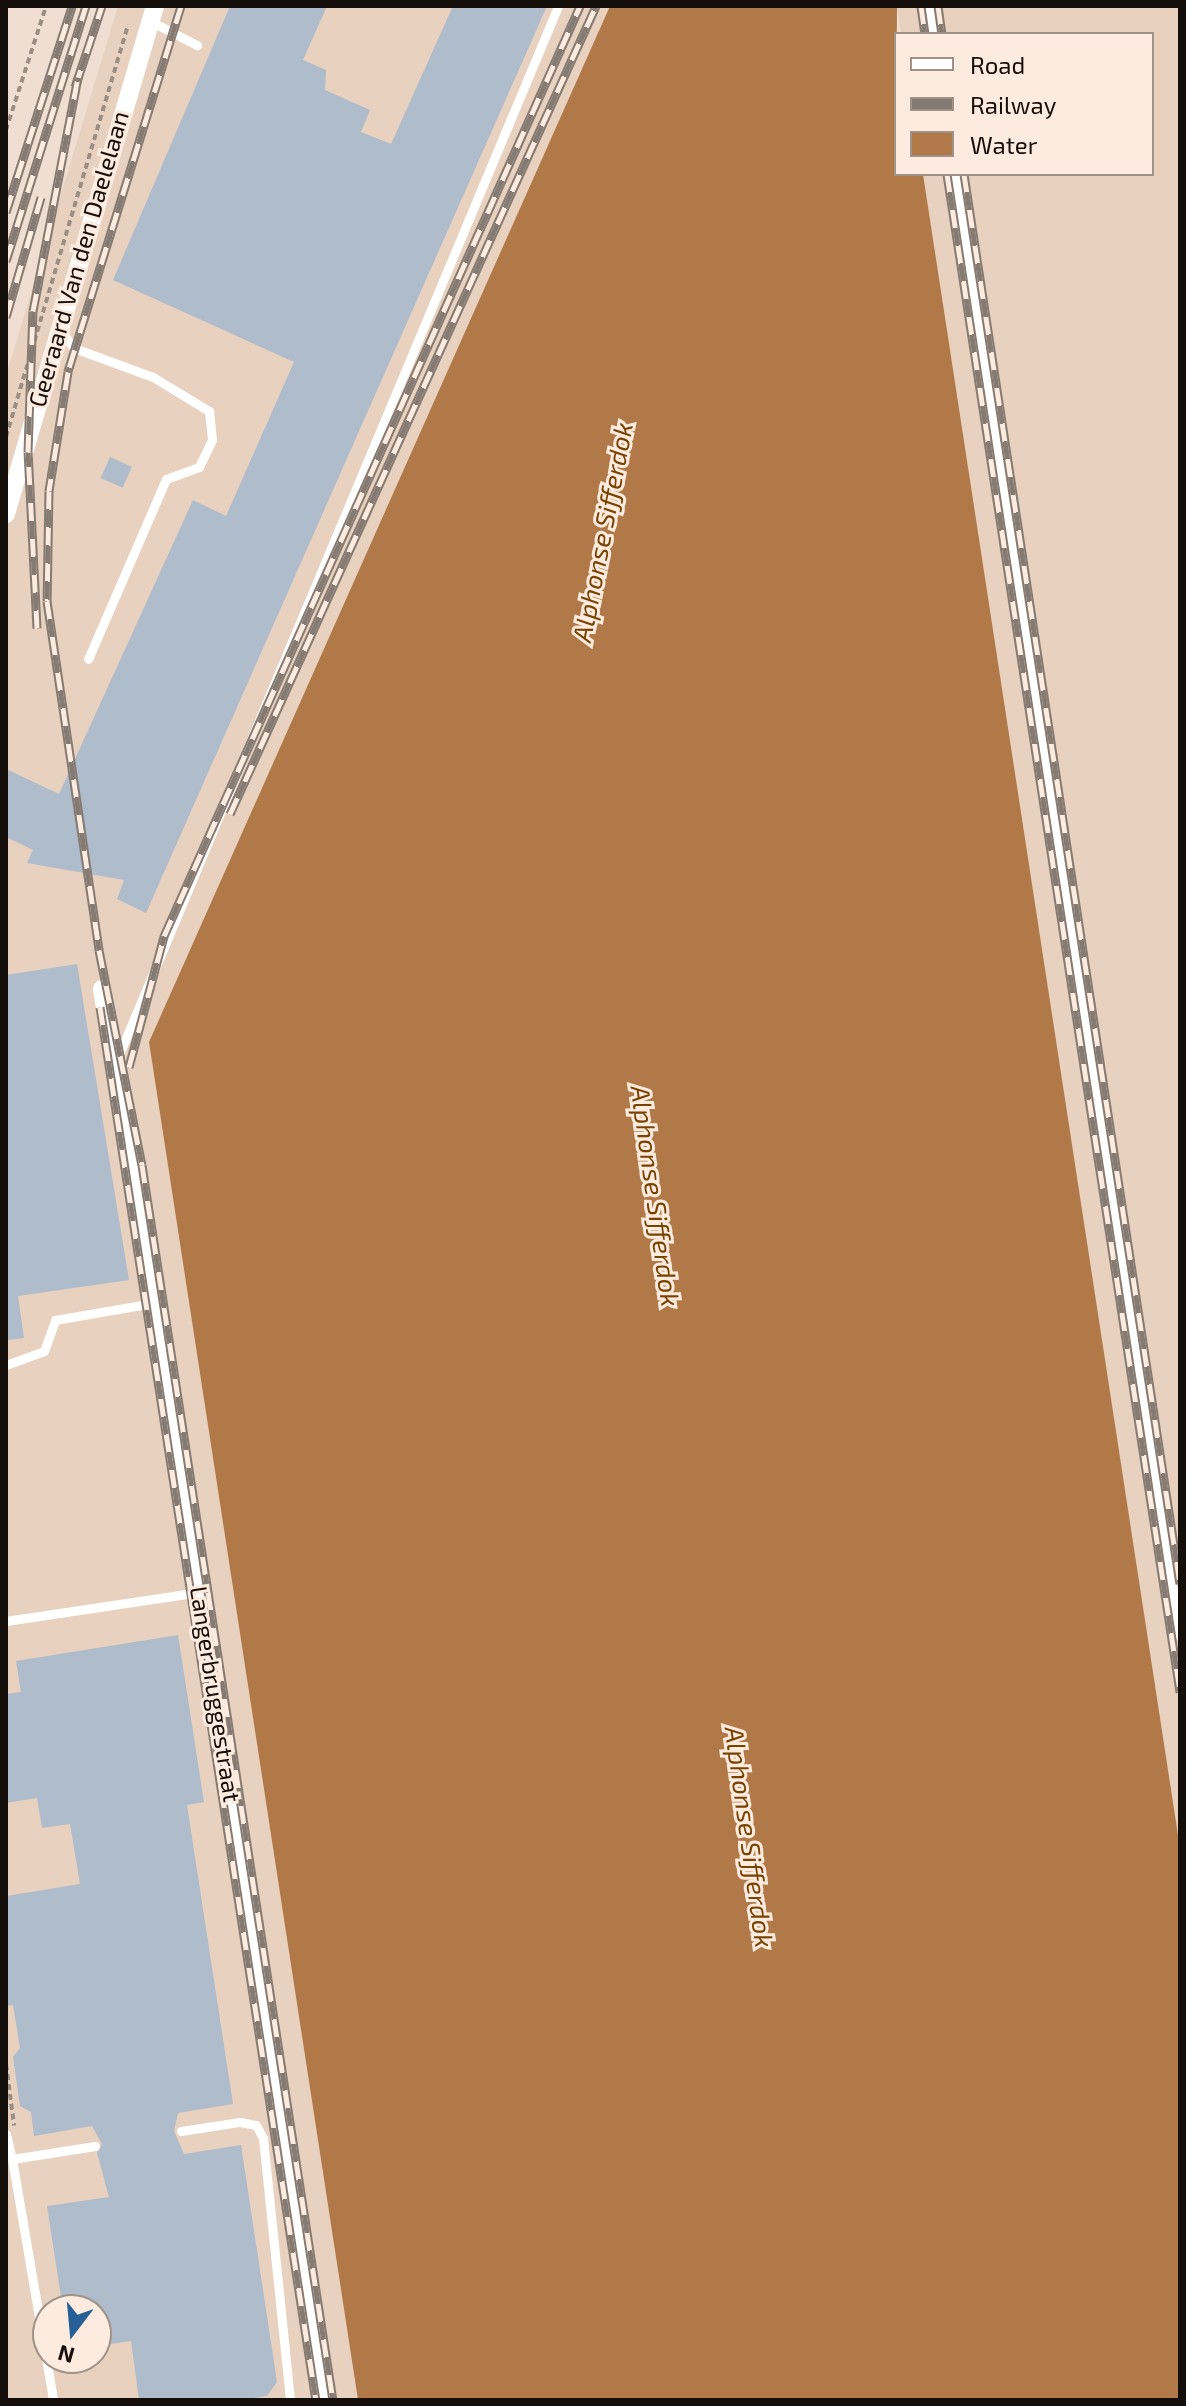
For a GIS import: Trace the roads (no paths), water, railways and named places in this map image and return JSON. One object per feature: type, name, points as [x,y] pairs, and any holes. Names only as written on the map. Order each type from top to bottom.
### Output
[{"type":"street","name":"Geeraard Van den Daelelaan","points":[[6,514],[152,13]]},
{"type":"street","name":"Langerbruggestraat","points":[[102,989],[156,1302],[325,2400]]},
{"type":"lane","points":[[116,1064],[558,6]]},
{"type":"lane","points":[[929,6],[934,32]]},
{"type":"lane","points":[[152,13],[197,45]]},
{"type":"lane","points":[[955,176],[1180,1636]]},
{"type":"lane","points":[[58,328],[74,348],[153,377],[209,411],[212,440],[199,467],[166,479],[88,659]]},
{"type":"lane","points":[[6,1365],[44,1351],[55,1320],[156,1302]]},
{"type":"lane","points":[[6,1621],[200,1592]]},
{"type":"lane","points":[[181,2131],[240,2122],[256,2125],[263,2138],[290,2400]]},
{"type":"lane","points":[[6,2134],[12,2159],[11,2185],[53,2400]]},
{"type":"lane","points":[[12,2159],[95,2146]]},
{"type":"water","name":"Alphonse Sifferdok","points":[[610,6],[897,6],[897,32],[894,32],[894,176],[923,176],[1180,1848],[1180,2400],[358,2400],[149,1042]]},
{"type":"railway","points":[[6,212],[72,6]]},
{"type":"railway","points":[[6,261],[86,6]]},
{"type":"railway","points":[[75,87],[102,6]]},
{"type":"railway","points":[[181,6],[68,372],[49,491],[47,601],[99,950],[142,1165],[333,2400]]},
{"type":"railway","points":[[129,1067],[164,936],[580,6]]},
{"type":"railway","points":[[230,814],[596,6]]},
{"type":"railway","points":[[921,6],[925,32]]},
{"type":"railway","points":[[938,6],[942,32]]},
{"type":"railway","points":[[37,628],[28,452],[33,311],[78,77]]},
{"type":"railway","points":[[947,176],[1180,1692]]},
{"type":"railway","points":[[964,176],[1180,1584]]},
{"type":"railway","points":[[6,317],[41,197]]},
{"type":"railway","points":[[100,1007],[316,2400]]}]
